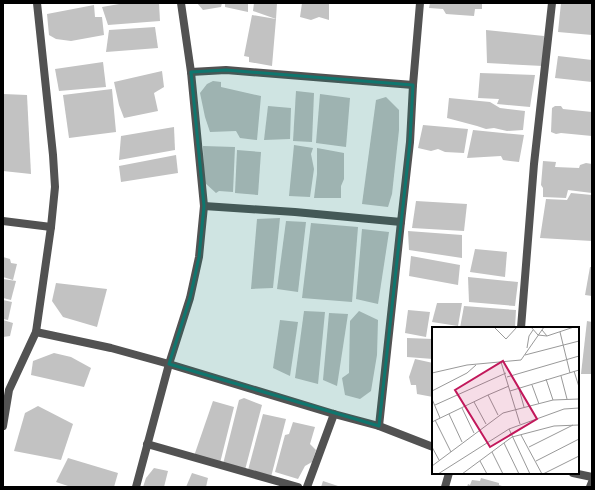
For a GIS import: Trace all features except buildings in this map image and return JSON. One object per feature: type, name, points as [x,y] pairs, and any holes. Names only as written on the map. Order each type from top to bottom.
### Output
[{"type":"street","points":[[3,426],[9,390],[36,332],[51,227],[54,187],[53,155],[37,3]]},
{"type":"street","points":[[136,487],[169,364],[190,298],[199,257],[204,206],[191,72],[181,3]]},
{"type":"street","points":[[379,426],[410,142],[420,3]]},
{"type":"street","points":[[521,327],[534,164],[552,3]]},
{"type":"street","points":[[191,72],[226,70],[413,85]]},
{"type":"street","points":[[204,206],[295,212],[402,222]]},
{"type":"street","points":[[3,221],[51,227]]},
{"type":"street","points":[[36,332],[111,348],[169,364],[334,414],[379,426],[432,447]]},
{"type":"street","points":[[307,487],[334,414]]},
{"type":"street","points":[[147,444],[298,487]]},
{"type":"street","points":[[444,487],[449,474]]},
{"type":"street","points":[[578,474],[592,477]]},
{"type":"street","points":[[590,487],[592,482]]},
{"type":"highlighted area","points":[[226,70],[413,85],[410,142],[379,426],[169,364],[190,298],[199,257],[204,206],[191,72]]}]
